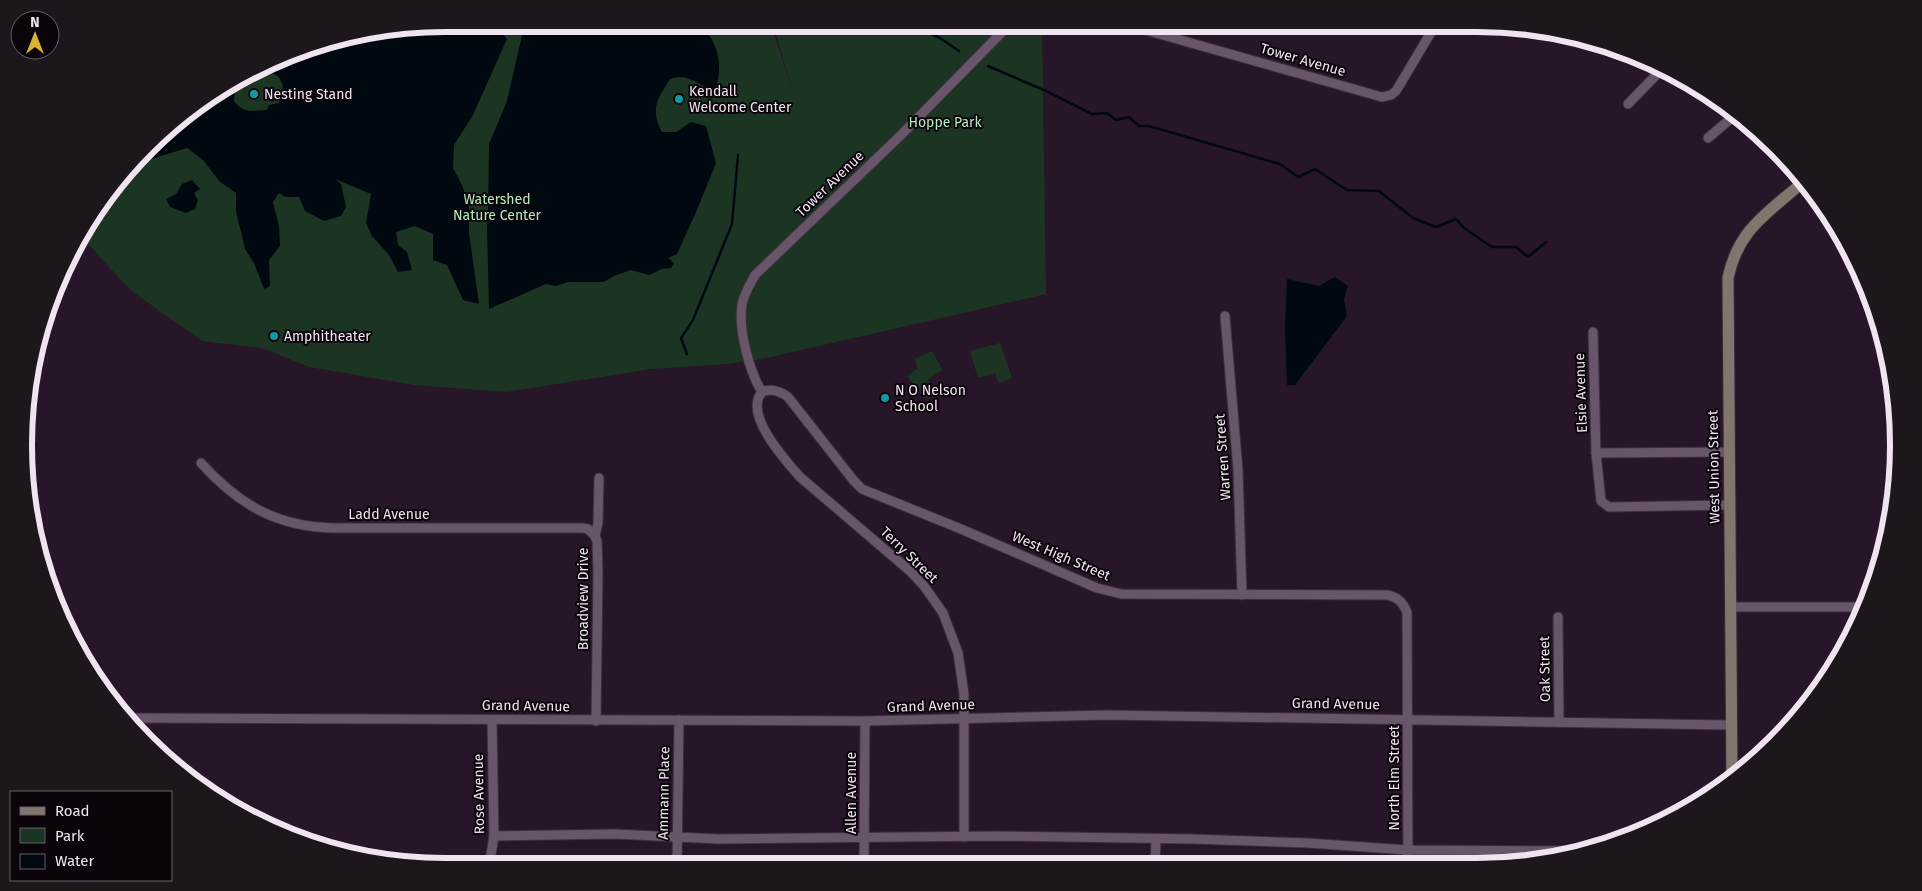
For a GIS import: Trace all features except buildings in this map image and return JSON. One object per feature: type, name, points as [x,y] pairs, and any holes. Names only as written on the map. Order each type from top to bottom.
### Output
[{"type":"street","name":"Tower Avenue","points":[[762,392],[749,362],[742,320],[744,296],[755,275],[900,136],[1002,32]]},
{"type":"street","name":"Tower Avenue","points":[[1152,32],[1376,95],[1388,96],[1396,91],[1431,32]]},
{"type":"street","points":[[1628,104],[1657,74]]},
{"type":"street","points":[[1708,138],[1730,119]]},
{"type":"street","name":"West Union Street","points":[[1732,770],[1727,291],[1731,265],[1740,243],[1748,231],[1798,187]]},
{"type":"street","name":"Warren Street","points":[[1225,316],[1238,470],[1242,595]]},
{"type":"street","name":"Elsie Avenue","points":[[1593,332],[1596,453],[1601,501],[1609,507],[1729,505]]},
{"type":"street","name":"West High Street","points":[[762,392],[774,390],[788,397],[862,489],[1108,591],[1121,594],[1388,595],[1403,603]]},
{"type":"street","name":"Terry Street","points":[[762,392],[758,402],[758,411],[764,431],[787,463],[814,490],[910,571],[944,613],[958,653],[964,694],[964,837]]},
{"type":"street","points":[[1596,453],[1729,452]]},
{"type":"street","name":"Ladd Avenue","points":[[200,463],[215,478],[254,508],[283,521],[302,526],[335,528],[583,528],[588,529],[595,536]]},
{"type":"street","name":"Broadview Drive","points":[[596,720],[598,572],[597,541],[595,536],[599,509],[599,478]]},
{"type":"street","name":"North Elm Street","points":[[1403,603],[1407,612],[1408,858]]},
{"type":"street","points":[[1730,607],[1857,607]]},
{"type":"street","name":"Oak Street","points":[[1558,617],[1559,722]]},
{"type":"street","name":"Grand Avenue","points":[[135,718],[865,721],[1107,715],[1731,725]]},
{"type":"street","name":"Rose Avenue","points":[[490,858],[494,836],[492,720]]},
{"type":"street","name":"Ammann Place","points":[[677,858],[679,720]]},
{"type":"street","name":"Allen Avenue","points":[[864,858],[865,721]]},
{"type":"street","points":[[494,836],[615,834],[718,839],[964,837],[1249,840],[1408,850],[1545,853]]},
{"type":"street","points":[[1155,858],[1156,839]]},
{"type":"green space","name":"Watershed Nature Center","points":[[774,32],[793,93],[775,32],[1042,32],[1046,294],[762,359],[728,364],[651,369],[507,392],[415,385],[309,367],[262,348],[202,341],[130,290],[86,242],[118,194],[153,153],[216,102],[263,75],[313,54],[365,40],[418,33]]},
{"type":"green space","points":[[1000,343],[1012,378],[999,383],[995,373],[978,378],[970,351]]},
{"type":"green space","points":[[932,351],[943,370],[928,379],[935,394],[929,399],[923,397],[907,376],[918,368],[914,359]]},
{"type":"water","points":[[501,32],[507,39],[473,115],[454,145],[453,168],[462,185],[469,206],[469,233],[479,304],[463,300],[447,265],[433,260],[433,234],[415,226],[396,232],[398,245],[407,252],[412,270],[398,272],[389,255],[372,236],[366,223],[371,194],[335,179],[341,184],[346,207],[341,216],[324,221],[305,211],[299,197],[285,197],[279,193],[273,202],[279,226],[280,246],[269,260],[270,286],[264,289],[254,263],[245,249],[236,211],[236,193],[220,182],[203,160],[187,148],[148,160],[153,153],[194,118],[235,91],[234,101],[245,110],[267,110],[269,105],[279,103],[283,91],[282,83],[278,76],[269,72],[313,54],[365,40],[418,33]]},
{"type":"water","points":[[523,32],[707,32],[711,37],[719,60],[719,77],[714,92],[688,78],[670,79],[659,99],[656,110],[656,117],[662,132],[676,132],[691,122],[706,126],[716,163],[677,254],[668,258],[674,263],[671,268],[662,269],[649,275],[631,270],[604,282],[568,282],[556,286],[546,284],[489,309],[487,227],[489,144],[507,101]]},
{"type":"water","points":[[192,180],[200,189],[194,193],[198,200],[195,209],[186,213],[170,207],[166,199],[176,194],[182,184]]},
{"type":"water","points":[[1335,277],[1348,286],[1344,299],[1347,316],[1295,385],[1287,385],[1285,328],[1287,279],[1319,286]]},
{"type":"waterway","points":[[910,32],[929,33],[959,51]]},
{"type":"waterway","points":[[988,66],[1046,91],[1092,114],[1107,113],[1116,120],[1129,117],[1139,126],[1149,126],[1280,164],[1298,177],[1315,169],[1347,190],[1379,191],[1413,218],[1436,227],[1456,219],[1464,228],[1492,247],[1516,247],[1528,257],[1546,242]]},
{"type":"waterway","points":[[687,354],[681,338],[693,320],[732,224],[738,155]]},
{"type":"place","name":"Nesting Stand","points":[[254,94]]},
{"type":"place","name":"Kendall Welcome Center","points":[[679,99]]},
{"type":"place","name":"Amphitheater","points":[[274,336]]},
{"type":"place","name":"N O Nelson School","points":[[885,398]]},
{"type":"park label","name":"Hoppe Park","points":[[945,122]]}]
